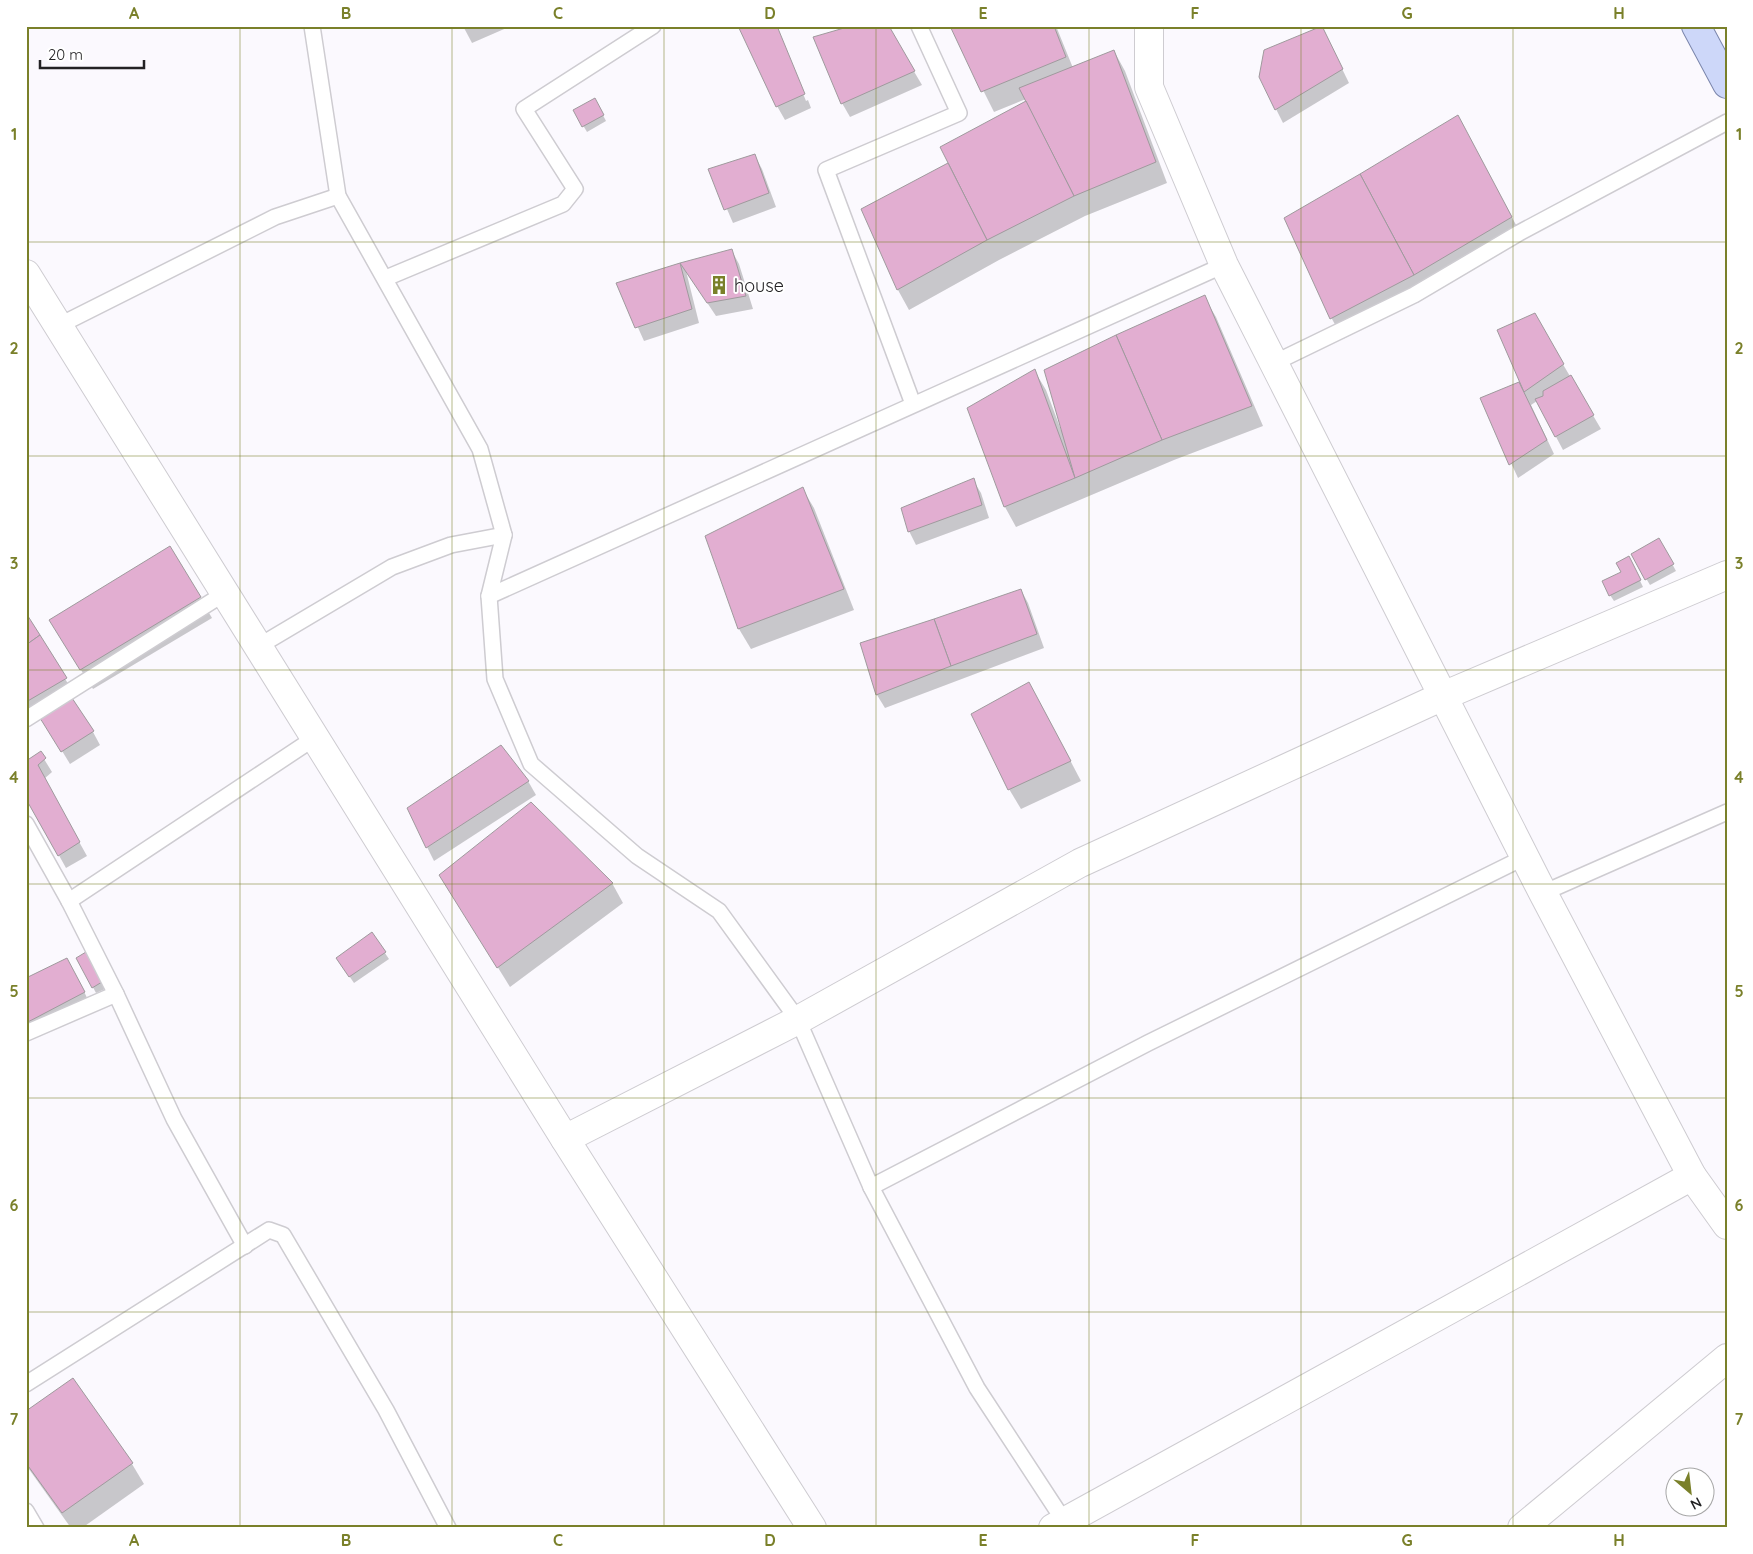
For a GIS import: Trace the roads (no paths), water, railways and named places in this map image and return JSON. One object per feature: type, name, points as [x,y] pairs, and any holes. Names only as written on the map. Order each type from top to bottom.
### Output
[{"type":"main road","points":[[1696,26],[1727,84]]},
{"type":"street","points":[[1149,26],[1149,87],[1224,265],[1543,894],[1692,1176],[1727,1225]]},
{"type":"street","points":[[26,274],[565,1139],[812,1528]]},
{"type":"street","points":[[565,1139],[798,1020],[1080,863],[1443,696],[1727,575]]},
{"type":"street","points":[[1062,1526],[1692,1176]]},
{"type":"street","points":[[1522,1528],[1727,1358]]},
{"type":"lane","points":[[312,26],[338,196],[386,278],[480,449],[504,535],[489,596],[495,679],[531,764],[637,856],[719,912],[798,1020],[871,1187],[977,1388],[1062,1526]]},
{"type":"lane","points":[[913,404],[826,170],[959,113],[919,26]]},
{"type":"lane","points":[[386,278],[563,204],[575,189],[524,109],[644,29]]},
{"type":"lane","points":[[1274,363],[1414,295],[1519,233],[1727,122]]},
{"type":"lane","points":[[58,326],[275,217],[338,196]]},
{"type":"lane","points":[[489,596],[1224,265]]},
{"type":"lane","points":[[259,646],[392,566],[451,545],[504,535]]},
{"type":"lane","points":[[26,719],[225,593]]},
{"type":"lane","points":[[69,901],[316,737]]},
{"type":"lane","points":[[1543,894],[1727,812]]},
{"type":"lane","points":[[26,824],[69,901],[116,994],[174,1119],[245,1246]]},
{"type":"lane","points":[[871,1187],[1148,1043],[1525,858]]},
{"type":"lane","points":[[26,1033],[116,994]]},
{"type":"lane","points":[[26,1384],[269,1230],[283,1235],[386,1410],[448,1528]]},
{"type":"lane","points":[[26,1510],[36,1528]]},
{"type":"place","name":"house","points":[[719,285]]}]
